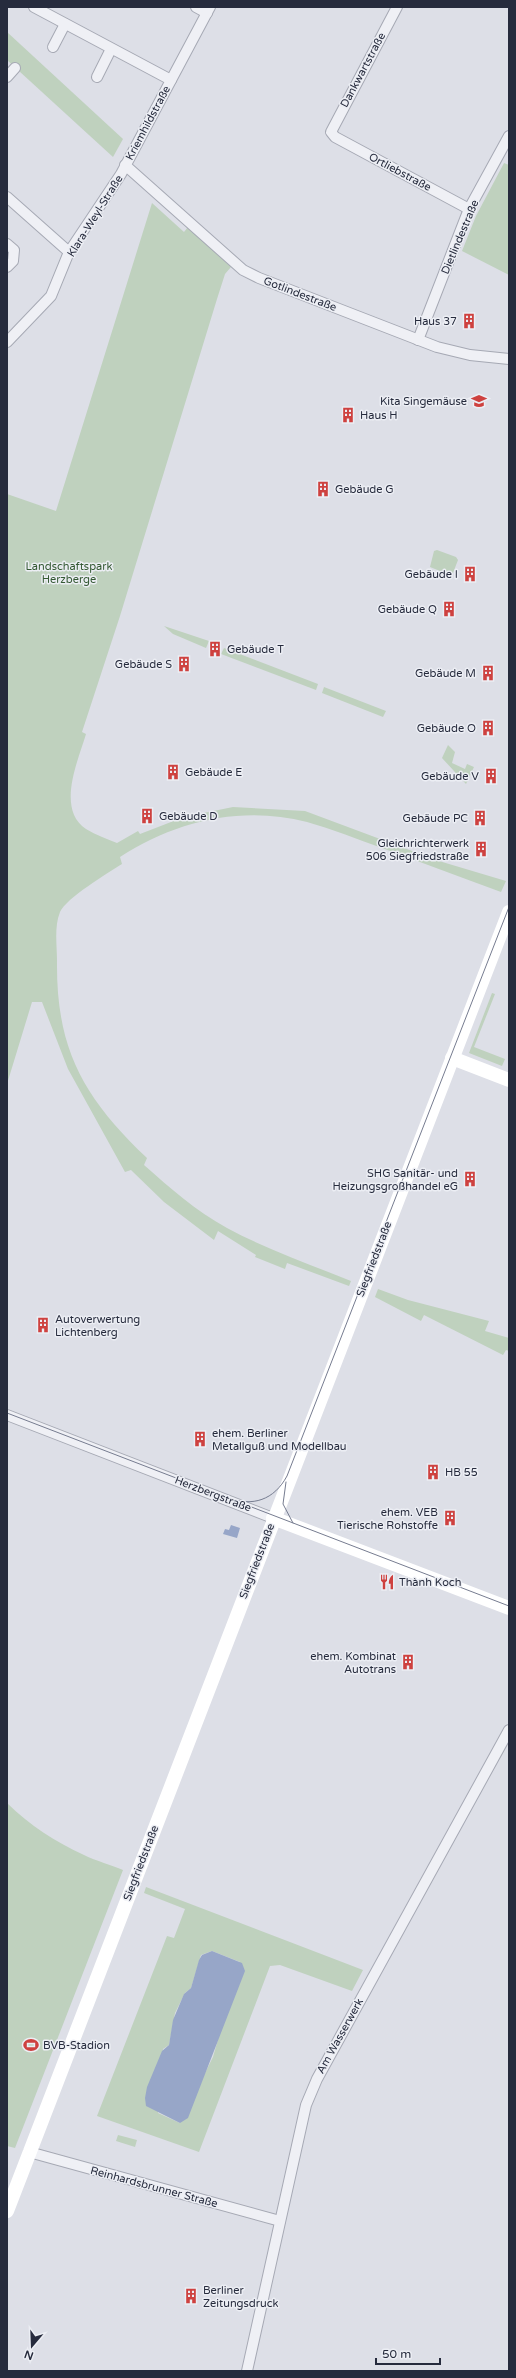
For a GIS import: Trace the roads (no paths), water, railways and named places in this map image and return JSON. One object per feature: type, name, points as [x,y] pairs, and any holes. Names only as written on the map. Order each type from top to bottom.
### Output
[{"type":"street","name":"Kriemhildstraße","points":[[34,7],[171,80]]},
{"type":"street","points":[[196,7],[208,10]]},
{"type":"street","name":"Dankwartstraße","points":[[332,134],[332,129],[397,7]]},
{"type":"street","name":"Kriemhildstraße","points":[[125,165],[208,10]]},
{"type":"street","points":[[53,47],[65,24]]},
{"type":"street","points":[[97,77],[111,49]]},
{"type":"street","points":[[7,77],[15,68]]},
{"type":"street","name":"Ortliebstraße","points":[[332,134],[469,209]]},
{"type":"street","name":"Dietlindestraße","points":[[418,340],[469,209],[509,136]]},
{"type":"street","name":"Klara-Weyl-Straße","points":[[7,342],[51,296],[69,252],[125,165]]},
{"type":"street","name":"Gotlindestraße","points":[[125,165],[243,270],[418,340],[457,353],[509,359]]},
{"type":"street","points":[[7,197],[69,252]]},
{"type":"street","points":[[7,244],[14,250],[14,255],[7,267]]},
{"type":"street","name":"Siegfriedstraße","points":[[7,2211],[273,1518],[509,912]]},
{"type":"street","points":[[452,1058],[509,1080]]},
{"type":"street","name":"Herzbergstraße","points":[[7,1415],[509,1608]]},
{"type":"street","name":"Am Wasserwerk","points":[[247,2371],[306,2105],[317,2079],[509,1730]]},
{"type":"street","name":"Reinhardsbrunner Straße","points":[[29,2152],[280,2221]]},
{"type":"water","points":[[231,1525],[240,1528],[237,1538],[223,1534],[225,1529],[229,1530]]},
{"type":"water","points":[[212,1951],[242,1963],[245,1971],[188,2118],[180,2123],[146,2106],[145,2098],[147,2087],[162,2051],[169,2045],[173,2020],[184,1994],[191,1988],[199,1960],[202,1955]]},
{"type":"tram line","points":[[228,1498],[246,1502],[262,1499],[276,1491],[287,1476],[509,907]]},
{"type":"tram line","points":[[7,1413],[509,1606]]},
{"type":"tram line","points":[[286,1482],[283,1504],[293,1523]]},
{"type":"place","name":"Haus 37","points":[[469,321]]},
{"type":"place","name":"Kita Singemäuse","points":[[479,401]]},
{"type":"place","name":"Haus H","points":[[348,415]]},
{"type":"place","name":"Gebäude G","points":[[323,489]]},
{"type":"place","name":"Gebäude I","points":[[470,574]]},
{"type":"place","name":"Gebäude Q","points":[[449,609]]},
{"type":"place","name":"Gebäude T","points":[[215,649]]},
{"type":"place","name":"Gebäude S","points":[[184,664]]},
{"type":"place","name":"Gebäude M","points":[[488,673]]},
{"type":"place","name":"Gebäude O","points":[[488,728]]},
{"type":"place","name":"Gebäude E","points":[[173,772]]},
{"type":"place","name":"Gebäude V","points":[[491,776]]},
{"type":"place","name":"Gebäude D","points":[[147,816]]},
{"type":"place","name":"Gebäude PC","points":[[480,818]]},
{"type":"place","name":"Gleichrichterwerk 506 Siegfriedstraße","points":[[481,849]]},
{"type":"place","name":"SHG Sanitär- und Heizungsgroßhandel eG","points":[[470,1179]]},
{"type":"place","name":"Autoverwertung Lichtenberg","points":[[43,1325]]},
{"type":"place","name":"ehem. Berliner Metallguß und Modellbau","points":[[200,1439]]},
{"type":"place","name":"HB 55","points":[[433,1472]]},
{"type":"place","name":"ehem. VEB Tierische Rohstoffe","points":[[450,1518]]},
{"type":"place","name":"Thành Koch","points":[[387,1582]]},
{"type":"place","name":"ehem. Kombinat Autotrans","points":[[408,1662]]},
{"type":"place","name":"BVB-Stadion","points":[[31,2045]]},
{"type":"place","name":"Berliner Zeitungsdruck","points":[[191,2296]]},
{"type":"park label","name":"Landschaftspark Herzberge","points":[[69,572]]}]
